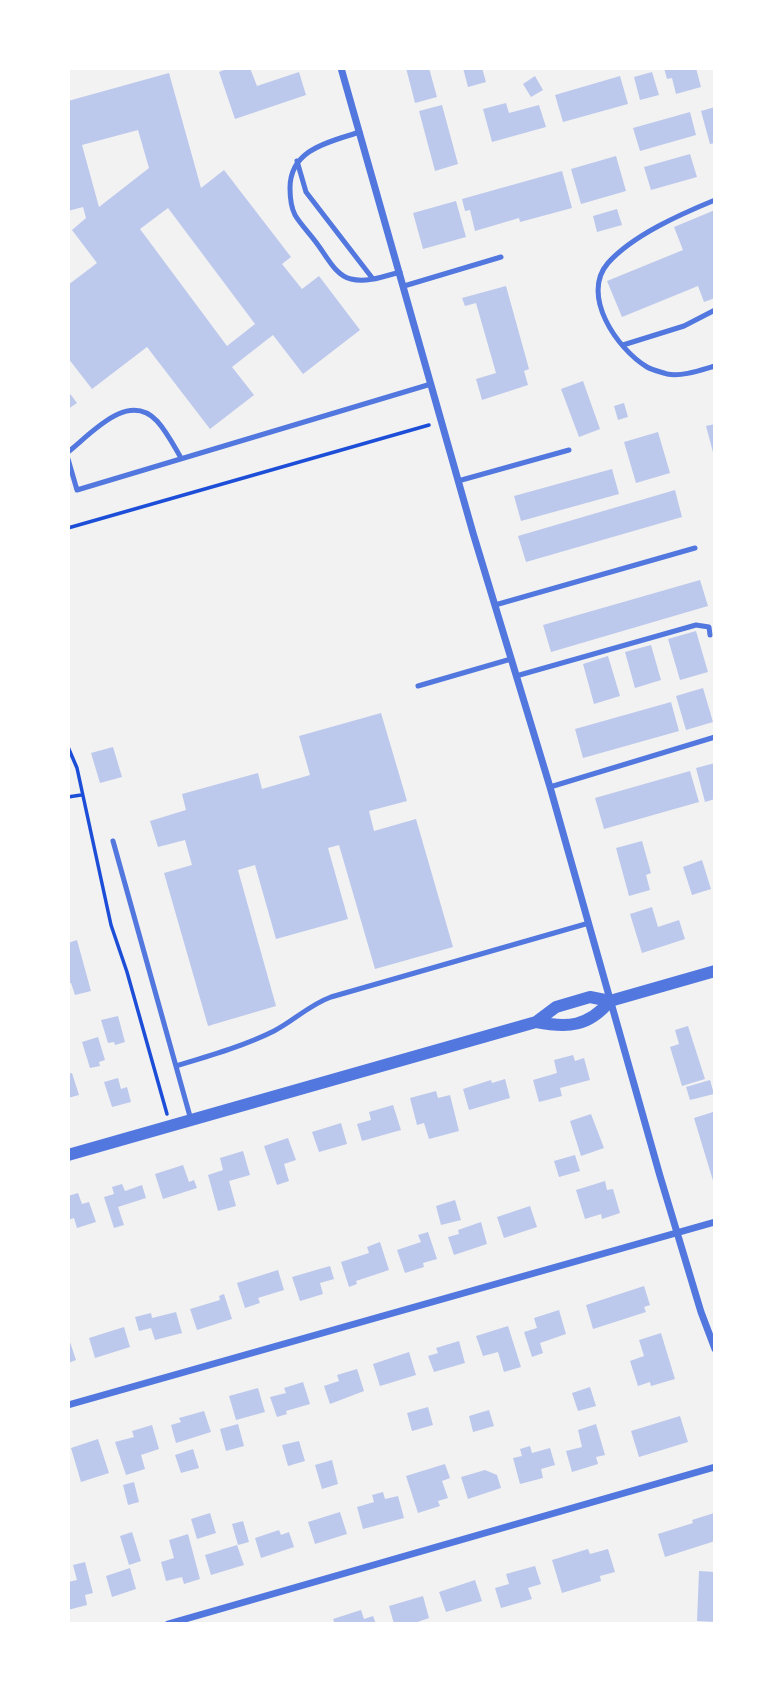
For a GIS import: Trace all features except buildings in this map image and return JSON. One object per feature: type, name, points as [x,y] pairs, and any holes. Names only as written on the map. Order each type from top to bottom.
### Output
[{"type":"street","points":[[341,68],[677,1233],[715,1349]]},
{"type":"street","points":[[68,1155],[536,1022],[556,1007],[590,997],[610,1001],[715,971]]},
{"type":"street","points":[[536,1022],[560,1026],[596,1017],[610,1001]]},
{"type":"street","points":[[68,1405],[715,1222]]},
{"type":"street","points":[[168,1624],[715,1467]]},
{"type":"lane","points":[[360,132],[323,144],[309,151],[297,162],[290,177],[290,195],[295,214],[338,273],[352,279],[373,279],[400,272]]},
{"type":"lane","points":[[297,162],[306,192],[373,279]]},
{"type":"lane","points":[[715,200],[675,216],[635,242],[607,264],[597,285],[598,301],[607,323],[623,345],[648,368],[671,375],[715,366]]},
{"type":"lane","points":[[404,286],[501,257]]},
{"type":"lane","points":[[623,345],[684,326],[715,310]]},
{"type":"lane","points":[[68,458],[77,490],[431,384]]},
{"type":"lane","points":[[68,452],[118,413],[129,410],[139,411],[155,419],[181,458]]},
{"type":"lane","points":[[458,481],[569,450]]},
{"type":"lane","points":[[495,605],[695,548]]},
{"type":"lane","points":[[516,676],[696,625],[709,627],[710,635]]},
{"type":"lane","points":[[418,686],[511,659]]},
{"type":"lane","points":[[550,787],[715,737]]},
{"type":"lane","points":[[113,841],[191,1120]]},
{"type":"lane","points":[[176,1066],[260,1038],[314,1004],[331,997],[589,923]]},
{"type":"path","points":[[68,528],[441,422]]},
{"type":"path","points":[[68,747],[76,768],[111,925],[170,1126]]},
{"type":"path","points":[[68,797],[81,795]]}]
